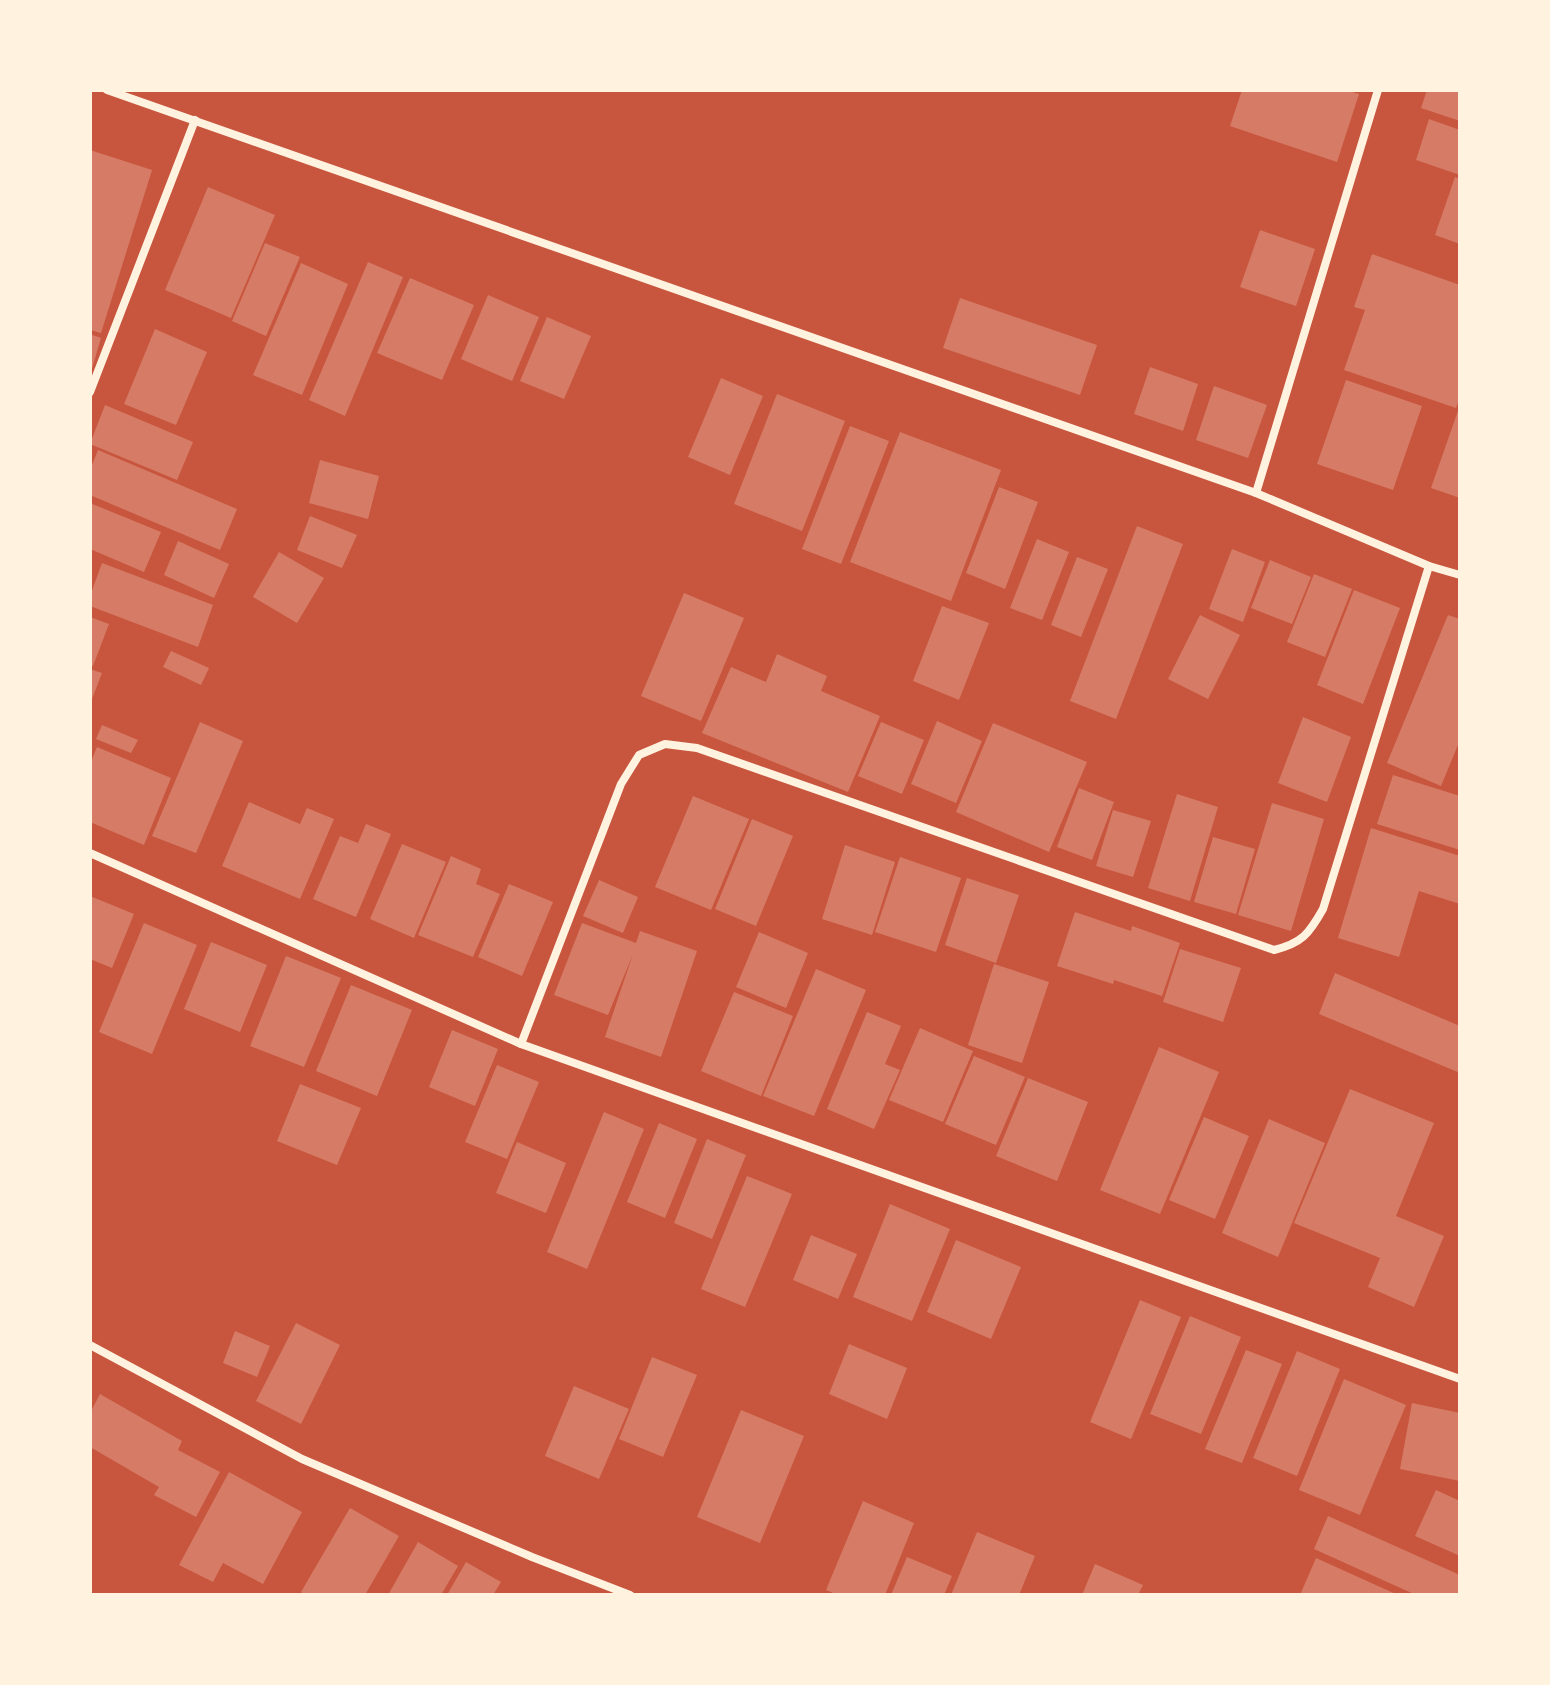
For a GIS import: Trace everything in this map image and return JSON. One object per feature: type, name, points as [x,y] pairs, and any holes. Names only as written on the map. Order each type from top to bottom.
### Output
[{"type":"street","points":[[107,90],[1256,493],[1429,566],[1460,575]]},
{"type":"street","points":[[1256,493],[1378,90]]},
{"type":"street","points":[[90,392],[195,120]]},
{"type":"street","points":[[521,1044],[621,784],[639,755],[665,744],[697,748],[1274,950],[1295,945],[1311,931],[1323,909],[1429,566]]},
{"type":"street","points":[[90,853],[521,1044],[1460,1379]]},
{"type":"street","points":[[90,1345],[302,1459],[532,1557],[630,1595]]},
{"type":"building","points":[[1242,90],[1345,90],[1359,94],[1337,162],[1230,126]]},
{"type":"building","points":[[1427,90],[1460,90],[1460,121],[1421,108]]},
{"type":"building","points":[[1429,119],[1460,130],[1460,175],[1416,160]]},
{"type":"building","points":[[90,150],[152,170],[101,333],[90,330]]},
{"type":"building","points":[[1455,177],[1460,179],[1460,244],[1435,235]]},
{"type":"building","points":[[208,187],[275,215],[231,318],[165,290]]},
{"type":"building","points":[[1260,230],[1315,249],[1296,306],[1240,287]]},
{"type":"building","points":[[265,243],[300,257],[266,336],[232,321]]},
{"type":"building","points":[[1372,254],[1460,285],[1460,397],[1456,408],[1344,370],[1365,310],[1354,307]]},
{"type":"building","points":[[368,262],[403,277],[345,416],[309,400]]},
{"type":"building","points":[[301,263],[348,284],[302,395],[253,375]]},
{"type":"building","points":[[410,278],[474,305],[442,380],[377,353]]},
{"type":"building","points":[[488,295],[539,317],[512,381],[461,359]]},
{"type":"building","points":[[960,298],[1097,345],[1080,395],[943,348]]},
{"type":"building","points":[[547,317],[591,336],[564,399],[520,381]]},
{"type":"building","points":[[155,329],[207,352],[176,425],[124,404]]},
{"type":"building","points":[[90,334],[101,338],[91,372],[90,371]]},
{"type":"building","points":[[1150,367],[1198,384],[1183,431],[1134,414]]},
{"type":"building","points":[[721,378],[763,396],[730,475],[688,457]]},
{"type":"building","points":[[1346,380],[1422,406],[1393,490],[1317,464]]},
{"type":"building","points":[[1214,386],[1267,405],[1248,458],[1196,440]]},
{"type":"building","points":[[777,394],[845,421],[802,531],[734,504]]},
{"type":"building","points":[[105,405],[193,442],[177,480],[90,444]]},
{"type":"building","points":[[1460,405],[1460,498],[1431,488]]},
{"type":"building","points":[[850,426],[889,441],[841,564],[802,549]]},
{"type":"building","points":[[900,432],[1001,470],[951,601],[850,562]]},
{"type":"building","points":[[98,450],[237,509],[220,550],[90,495],[90,470]]},
{"type":"building","points":[[320,460],[379,476],[368,519],[309,503]]},
{"type":"building","points":[[999,487],[1038,502],[1005,589],[966,573]]},
{"type":"building","points":[[90,503],[161,532],[144,572],[90,549]]},
{"type":"building","points":[[310,516],[357,535],[342,568],[297,550]]},
{"type":"building","points":[[1137,526],[1183,544],[1116,719],[1070,701]]},
{"type":"building","points":[[1037,539],[1069,552],[1042,620],[1010,608]]},
{"type":"building","points":[[178,541],[229,564],[214,598],[164,575]]},
{"type":"building","points":[[1232,549],[1265,562],[1243,622],[1209,609]]},
{"type":"building","points":[[279,552],[324,578],[297,623],[253,597]]},
{"type":"building","points":[[1077,557],[1108,569],[1081,637],[1051,625]]},
{"type":"building","points":[[1270,560],[1311,577],[1292,624],[1251,608]]},
{"type":"building","points":[[102,563],[213,605],[198,647],[90,606],[90,596]]},
{"type":"building","points":[[1314,574],[1352,589],[1325,657],[1287,642]]},
{"type":"building","points":[[1354,590],[1400,608],[1363,704],[1317,685]]},
{"type":"building","points":[[684,593],[744,618],[701,721],[641,696]]},
{"type":"building","points":[[942,606],[989,623],[959,700],[913,681]]},
{"type":"building","points":[[1200,615],[1240,635],[1208,699],[1168,679]]},
{"type":"building","points":[[1448,615],[1460,619],[1460,740],[1441,786],[1387,763]]},
{"type":"building","points":[[90,617],[109,624],[93,666],[90,665]]},
{"type":"building","points":[[171,651],[209,668],[201,685],[163,667]]},
{"type":"building","points":[[777,654],[827,676],[821,691],[880,716],[848,792],[702,733],[731,667],[766,682]]},
{"type":"building","points":[[90,669],[102,673],[90,704]]},
{"type":"building","points":[[1303,717],[1351,737],[1327,802],[1278,783]]},
{"type":"building","points":[[937,721],[982,741],[956,803],[911,784]]},
{"type":"building","points":[[200,722],[243,741],[196,853],[152,836]]},
{"type":"building","points":[[881,722],[924,740],[902,794],[858,776]]},
{"type":"building","points":[[993,723],[1087,762],[1049,852],[956,812]]},
{"type":"building","points":[[102,725],[138,740],[131,753],[96,739]]},
{"type":"building","points":[[97,747],[171,778],[144,845],[90,822],[90,764]]},
{"type":"building","points":[[1393,775],[1460,796],[1460,850],[1377,824]]},
{"type":"building","points":[[1079,788],[1114,802],[1092,860],[1057,847]]},
{"type":"building","points":[[1177,794],[1218,807],[1190,901],[1148,888]]},
{"type":"building","points":[[693,796],[749,819],[711,910],[655,887]]},
{"type":"building","points":[[249,802],[300,824],[307,808],[334,819],[300,899],[222,866]]},
{"type":"building","points":[[1272,803],[1324,819],[1291,931],[1238,915]]},
{"type":"building","points":[[1113,810],[1151,821],[1133,877],[1096,866]]},
{"type":"building","points":[[752,819],[793,836],[756,926],[715,909]]},
{"type":"building","points":[[366,824],[391,834],[356,917],[313,899],[340,836],[358,843]]},
{"type":"building","points":[[1371,828],[1460,856],[1460,904],[1419,891],[1399,957],[1338,938]]},
{"type":"building","points":[[1213,837],[1255,849],[1236,914],[1194,902]]},
{"type":"building","points":[[402,844],[446,862],[414,938],[370,919]]},
{"type":"building","points":[[845,845],[895,862],[872,935],[822,919]]},
{"type":"building","points":[[451,856],[481,869],[476,884],[500,894],[473,957],[418,935]]},
{"type":"building","points":[[900,857],[961,878],[936,952],[875,932]]},
{"type":"building","points":[[967,878],[1019,895],[996,963],[945,945]]},
{"type":"building","points":[[599,880],[638,897],[623,933],[583,916]]},
{"type":"building","points":[[509,884],[553,902],[522,976],[478,957]]},
{"type":"building","points":[[90,896],[134,914],[112,968],[90,959]]},
{"type":"building","points":[[1075,912],[1131,931],[1132,926],[1180,943],[1162,996],[1057,966]]},
{"type":"building","points":[[144,923],[197,945],[152,1054],[99,1032]]},
{"type":"building","points":[[582,923],[636,943],[640,931],[697,951],[661,1057],[605,1037],[633,954],[608,1015],[554,995]]},
{"type":"building","points":[[759,932],[808,953],[786,1008],[736,987]]},
{"type":"building","points":[[211,942],[267,965],[240,1032],[184,1009]]},
{"type":"building","points":[[1180,949],[1241,968],[1223,1022],[1163,1002]]},
{"type":"building","points":[[286,956],[341,978],[304,1067],[250,1046]]},
{"type":"building","points":[[994,964],[1049,982],[1022,1063],[968,1045]]},
{"type":"building","points":[[816,969],[866,990],[814,1116],[763,1096]]},
{"type":"building","points":[[1335,973],[1460,1026],[1460,1073],[1319,1014]]},
{"type":"building","points":[[351,985],[412,1010],[377,1096],[316,1071]]},
{"type":"building","points":[[734,992],[793,1016],[761,1096],[701,1071]]},
{"type":"building","points":[[867,1012],[901,1026],[885,1064],[900,1070],[874,1129],[827,1109]]},
{"type":"building","points":[[920,1028],[973,1051],[943,1122],[889,1100]]},
{"type":"building","points":[[452,1030],[498,1049],[475,1106],[429,1087]]},
{"type":"building","points":[[1159,1047],[1219,1072],[1160,1214],[1100,1190]]},
{"type":"building","points":[[974,1056],[1025,1077],[996,1145],[945,1124]]},
{"type":"building","points":[[497,1065],[539,1082],[507,1159],[465,1142]]},
{"type":"building","points":[[1028,1078],[1088,1102],[1057,1181],[996,1156]]},
{"type":"building","points":[[300,1084],[361,1108],[337,1165],[277,1141]]},
{"type":"building","points":[[1350,1089],[1434,1123],[1396,1216],[1444,1236],[1414,1307],[1368,1287],[1380,1258],[1294,1223]]},
{"type":"building","points":[[604,1112],[644,1129],[587,1269],[547,1252]]},
{"type":"building","points":[[1204,1117],[1249,1136],[1215,1219],[1169,1200]]},
{"type":"building","points":[[1269,1119],[1325,1143],[1278,1257],[1222,1233]]},
{"type":"building","points":[[659,1123],[697,1139],[665,1218],[627,1202]]},
{"type":"building","points":[[707,1139],[746,1155],[712,1239],[674,1223]]},
{"type":"building","points":[[517,1142],[566,1163],[546,1213],[496,1193]]},
{"type":"building","points":[[747,1176],[792,1194],[745,1307],[701,1289]]},
{"type":"building","points":[[890,1204],[950,1229],[912,1321],[853,1297]]},
{"type":"building","points":[[811,1235],[857,1254],[838,1299],[793,1280]]},
{"type":"building","points":[[956,1240],[1021,1267],[991,1339],[927,1312]]},
{"type":"building","points":[[1140,1300],[1181,1317],[1131,1439],[1090,1422]]},
{"type":"building","points":[[1190,1316],[1241,1337],[1201,1434],[1150,1414]]},
{"type":"building","points":[[296,1323],[340,1345],[301,1424],[256,1401]]},
{"type":"building","points":[[235,1331],[270,1346],[257,1377],[223,1363]]},
{"type":"building","points":[[849,1344],[907,1368],[887,1419],[829,1394]]},
{"type":"building","points":[[1246,1350],[1282,1364],[1242,1463],[1205,1449]]},
{"type":"building","points":[[1297,1351],[1340,1369],[1297,1476],[1253,1458]]},
{"type":"building","points":[[652,1357],[697,1375],[663,1457],[619,1439]]},
{"type":"building","points":[[1344,1379],[1406,1405],[1360,1515],[1299,1490]]},
{"type":"building","points":[[574,1386],[629,1409],[599,1479],[545,1456]]},
{"type":"building","points":[[100,1394],[182,1441],[178,1450],[220,1472],[196,1517],[154,1495],[159,1487],[90,1447],[90,1413]]},
{"type":"building","points":[[1412,1403],[1460,1413],[1460,1481],[1400,1469]]},
{"type":"building","points":[[741,1410],[804,1436],[760,1543],[697,1517]]},
{"type":"building","points":[[229,1472],[302,1512],[263,1584],[223,1563],[213,1582],[179,1565]]},
{"type":"building","points":[[1436,1490],[1460,1501],[1460,1556],[1415,1536]]},
{"type":"building","points":[[863,1501],[914,1523],[885,1595],[838,1595],[826,1590]]},
{"type":"building","points":[[350,1508],[399,1536],[365,1595],[306,1595],[301,1592]]},
{"type":"building","points":[[1328,1516],[1460,1575],[1460,1595],[1416,1595],[1314,1549]]},
{"type":"building","points":[[977,1532],[1035,1556],[1019,1595],[951,1595]]},
{"type":"building","points":[[418,1542],[458,1566],[441,1595],[388,1595]]},
{"type":"building","points":[[907,1557],[952,1576],[944,1595],[891,1595]]},
{"type":"building","points":[[1316,1558],[1398,1595],[1300,1595]]},
{"type":"building","points":[[466,1562],[501,1582],[493,1595],[447,1595]]},
{"type":"building","points":[[1095,1564],[1143,1585],[1138,1595],[1082,1595]]}]
